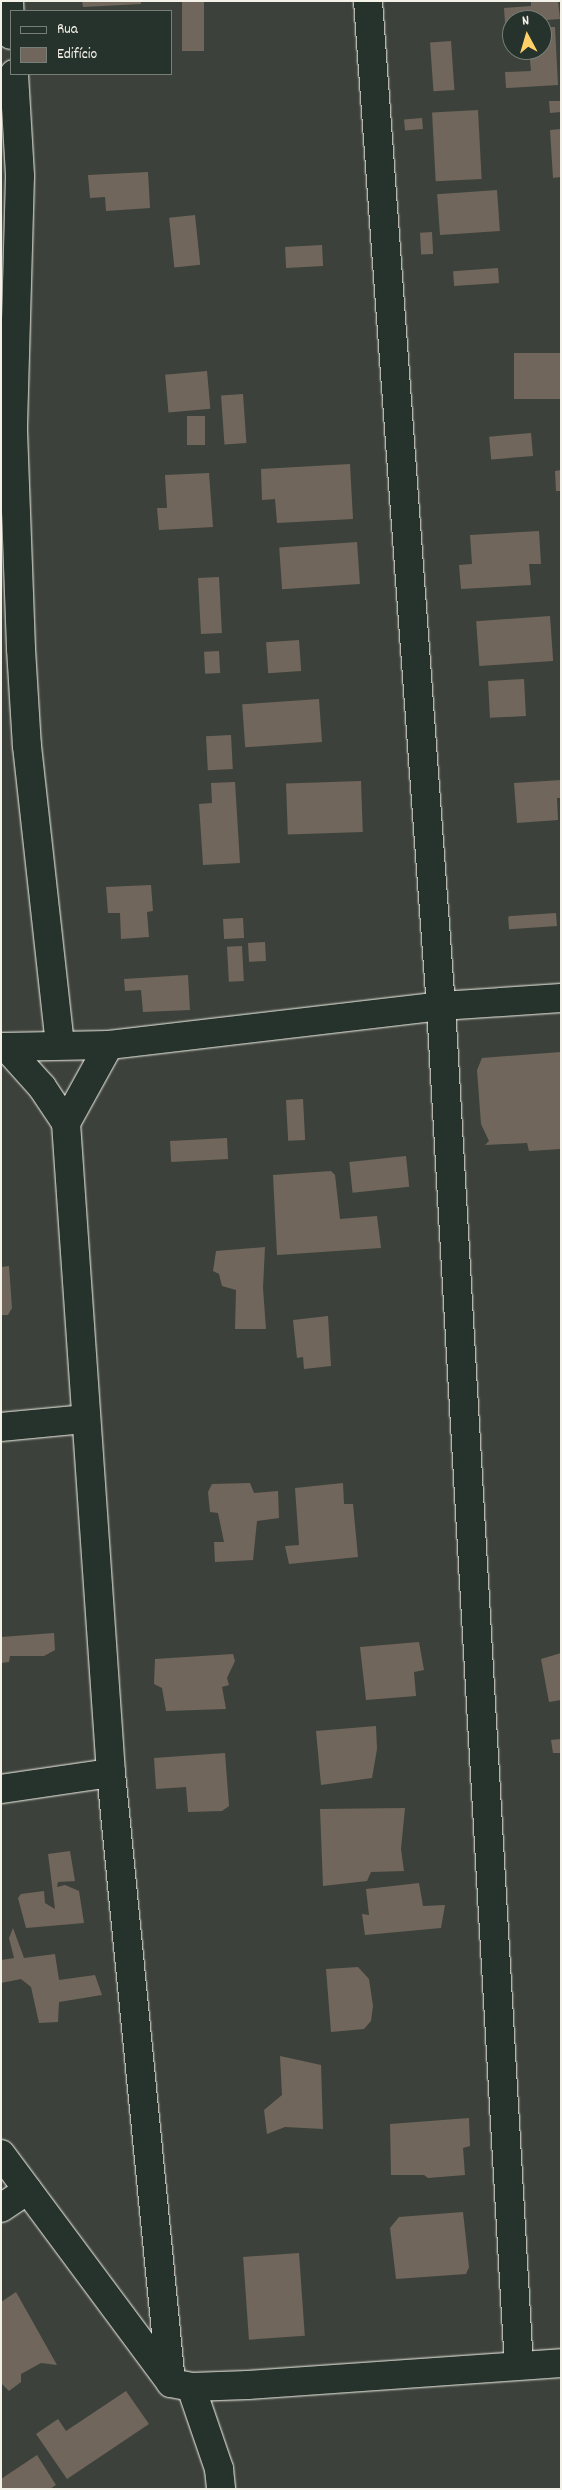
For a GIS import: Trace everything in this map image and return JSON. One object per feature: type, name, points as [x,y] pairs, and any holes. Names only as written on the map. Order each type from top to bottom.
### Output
[{"type":"street","points":[[9,1],[10,18]]},
{"type":"street","points":[[368,1],[441,1006],[519,2366]]},
{"type":"street","points":[[14,75],[20,176],[13,430],[11,650],[27,746],[60,1044]]},
{"type":"street","points":[[4,1047],[60,1044],[109,1045],[441,1006],[561,998]]},
{"type":"street","points":[[66,1123],[109,1045]]},
{"type":"street","points":[[4,1047],[42,1087],[66,1123],[111,1773],[181,2385]]},
{"type":"street","points":[[1,1427],[86,1419]]},
{"type":"street","points":[[1,1789],[111,1773]]},
{"type":"street","points":[[1,2154],[181,2385],[219,2469],[221,2489]]},
{"type":"street","points":[[1,2208],[28,2190]]},
{"type":"street","points":[[181,2385],[561,2363]]},
{"type":"building","points":[[82,1],[141,1],[141,4],[83,7]]},
{"type":"building","points":[[182,1],[204,1],[204,51],[182,51]]},
{"type":"building","points":[[531,1],[558,1],[560,19],[552,20],[552,10],[504,10],[504,8],[531,6]]},
{"type":"building","points":[[552,27],[555,27],[558,85],[506,88],[505,72],[531,71],[530,60],[552,60]]},
{"type":"building","points":[[451,41],[454,90],[433,91],[430,42]]},
{"type":"building","points":[[549,101],[561,101],[561,112],[550,113]]},
{"type":"building","points":[[478,110],[482,179],[436,181],[432,112]]},
{"type":"building","points":[[422,118],[423,129],[405,131],[404,120]]},
{"type":"building","points":[[561,129],[561,177],[553,178],[550,130]]},
{"type":"building","points":[[148,172],[150,208],[106,211],[105,197],[90,198],[88,175]]},
{"type":"building","points":[[497,190],[500,231],[440,235],[437,194]]},
{"type":"building","points":[[195,215],[200,265],[174,267],[169,218]]},
{"type":"building","points":[[432,232],[433,254],[421,255],[420,233]]},
{"type":"building","points":[[322,245],[323,266],[286,268],[285,247]]},
{"type":"building","points":[[498,268],[499,283],[454,286],[453,271]]},
{"type":"building","points":[[514,353],[561,353],[561,399],[514,399]]},
{"type":"building","points":[[207,371],[210,409],[168,413],[165,375]]},
{"type":"building","points":[[243,394],[246,443],[224,444],[221,396]]},
{"type":"building","points":[[187,416],[205,416],[205,445],[187,445]]},
{"type":"building","points":[[531,433],[533,456],[491,460],[489,437]]},
{"type":"building","points":[[350,464],[353,519],[277,523],[275,499],[262,500],[261,469]]},
{"type":"building","points":[[561,470],[561,491],[556,491],[555,471]]},
{"type":"building","points":[[209,473],[213,527],[159,530],[157,508],[167,508],[165,475]]},
{"type":"building","points":[[539,531],[541,564],[529,564],[531,585],[461,589],[459,565],[472,564],[470,535]]},
{"type":"building","points":[[357,542],[360,584],[282,589],[279,547]]},
{"type":"building","points":[[219,577],[222,633],[201,634],[198,578]]},
{"type":"building","points":[[550,616],[553,661],[479,666],[476,621]]},
{"type":"building","points":[[299,640],[301,671],[268,673],[266,642]]},
{"type":"building","points":[[219,651],[220,673],[205,674],[204,652]]},
{"type":"building","points":[[524,679],[526,716],[490,718],[488,681]]},
{"type":"building","points":[[319,699],[322,742],[245,747],[242,704]]},
{"type":"building","points":[[231,735],[233,769],[208,770],[206,736]]},
{"type":"building","points":[[561,780],[561,798],[557,798],[558,820],[517,823],[514,783]]},
{"type":"building","points":[[361,781],[363,832],[288,835],[286,784]]},
{"type":"building","points":[[235,782],[240,863],[203,865],[199,804],[212,803],[211,783]]},
{"type":"building","points":[[151,885],[153,911],[147,912],[149,937],[121,939],[120,913],[108,913],[106,887]]},
{"type":"building","points":[[556,913],[557,926],[509,929],[508,916]]},
{"type":"building","points":[[243,918],[244,938],[224,939],[223,919]]},
{"type":"building","points":[[265,942],[266,961],[249,962],[248,943]]},
{"type":"building","points":[[242,946],[244,981],[229,982],[227,947]]},
{"type":"building","points":[[188,975],[190,1010],[143,1012],[141,990],[125,991],[124,979]]},
{"type":"building","points":[[561,1052],[561,1149],[529,1151],[527,1143],[485,1145],[489,1141],[481,1124],[477,1070],[482,1058]]},
{"type":"building","points":[[303,1099],[305,1140],[288,1141],[286,1100]]},
{"type":"building","points":[[227,1138],[228,1159],[171,1162],[170,1141]]},
{"type":"building","points":[[406,1156],[409,1187],[353,1193],[349,1162]]},
{"type":"building","points":[[331,1171],[335,1175],[340,1219],[377,1216],[381,1248],[277,1255],[273,1175]]},
{"type":"building","points":[[265,1247],[263,1288],[266,1329],[235,1329],[236,1290],[222,1286],[219,1274],[213,1271],[216,1251]]},
{"type":"building","points":[[9,1266],[12,1308],[8,1315],[1,1315],[1,1267]]},
{"type":"building","points":[[328,1316],[331,1366],[304,1369],[303,1357],[297,1358],[293,1320]]},
{"type":"building","points":[[250,1483],[254,1493],[278,1491],[279,1518],[257,1521],[253,1560],[215,1562],[214,1542],[224,1542],[218,1513],[210,1512],[208,1492],[212,1484]]},
{"type":"building","points":[[343,1483],[344,1504],[353,1504],[358,1557],[289,1564],[285,1546],[299,1545],[295,1488]]},
{"type":"building","points":[[54,1633],[55,1650],[44,1656],[10,1656],[9,1662],[1,1663],[1,1637]]},
{"type":"building","points":[[419,1642],[424,1670],[414,1672],[416,1696],[366,1700],[360,1647]]},
{"type":"building","points":[[561,1653],[561,1700],[549,1702],[541,1659]]},
{"type":"building","points":[[233,1654],[235,1661],[227,1678],[229,1685],[222,1687],[226,1709],[166,1711],[162,1688],[154,1684],[155,1659]]},
{"type":"building","points":[[376,1726],[377,1749],[372,1778],[321,1785],[316,1731]]},
{"type":"building","points":[[561,1739],[561,1753],[553,1753],[551,1740]]},
{"type":"building","points":[[225,1753],[229,1806],[222,1811],[188,1812],[186,1787],[156,1789],[154,1758]]},
{"type":"building","points":[[405,1808],[401,1849],[404,1871],[371,1872],[367,1881],[323,1886],[320,1809]]},
{"type":"building","points":[[70,1851],[75,1881],[58,1882],[57,1887],[65,1885],[79,1891],[84,1923],[26,1928],[18,1898],[21,1894],[44,1891],[45,1903],[55,1909],[48,1854]]},
{"type":"building","points":[[419,1883],[423,1906],[445,1905],[441,1928],[365,1935],[362,1914],[369,1915],[366,1889]]},
{"type":"building","points":[[13,1928],[24,1958],[55,1954],[59,1980],[95,1975],[102,1995],[59,2002],[58,2022],[39,2023],[31,1987],[21,1979],[1,1983],[1,1960],[14,1958],[9,1938]]},
{"type":"building","points":[[358,1967],[369,1979],[373,2006],[371,2021],[364,2029],[331,2032],[326,1969]]},
{"type":"building","points":[[280,2056],[321,2065],[323,2129],[285,2127],[267,2134],[264,2110],[282,2095]]},
{"type":"building","points":[[469,2118],[470,2146],[463,2148],[465,2175],[428,2178],[424,2175],[391,2175],[390,2124]]},
{"type":"building","points":[[463,2212],[469,2267],[466,2274],[396,2279],[390,2228],[399,2217]]},
{"type":"building","points":[[299,2253],[305,2336],[249,2340],[243,2257]]},
{"type":"building","points":[[16,2292],[57,2365],[41,2363],[21,2374],[21,2382],[9,2391],[1,2383],[1,2302]]},
{"type":"building","points":[[126,2391],[149,2424],[67,2479],[36,2434],[58,2419],[66,2431]]},
{"type":"building","points":[[37,2455],[56,2485],[50,2489],[1,2489],[1,2479]]}]
